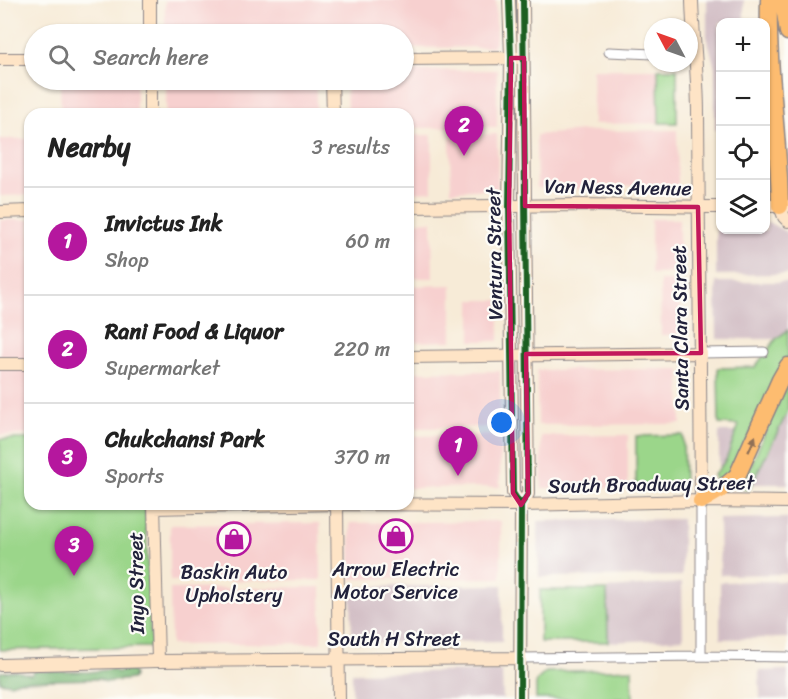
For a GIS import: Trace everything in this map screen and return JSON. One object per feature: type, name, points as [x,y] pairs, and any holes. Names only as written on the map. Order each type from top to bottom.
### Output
[{"type":"highway","points":[[769,0],[769,63],[780,178],[780,210]]},
{"type":"highway","points":[[783,0],[788,32]]},
{"type":"highway","points":[[701,501],[720,490],[736,476],[788,366]]},
{"type":"street","points":[[150,0],[150,24]]},
{"type":"street","name":"Ventura Street","points":[[509,0],[513,493],[521,505]]},
{"type":"street","name":"Ventura Street","points":[[520,699],[521,505],[528,494],[523,0]]},
{"type":"street","name":"Santa Clara Street","points":[[692,0],[692,18]]},
{"type":"street","points":[[609,52],[644,54]]},
{"type":"street","points":[[414,59],[524,58]]},
{"type":"street","points":[[0,59],[24,59]]},
{"type":"street","name":"Santa Clara Street","points":[[698,72],[701,656]]},
{"type":"street","points":[[150,90],[150,108]]},
{"type":"street","points":[[332,90],[333,108]]},
{"type":"street","name":"Van Ness Avenue","points":[[414,207],[716,207]]},
{"type":"street","points":[[0,212],[24,211]]},
{"type":"street","points":[[414,357],[764,352]]},
{"type":"street","points":[[0,364],[24,364]]},
{"type":"street","name":"South Broadway Street","points":[[414,504],[788,502]]},
{"type":"street","name":"Inyo Street","points":[[154,510],[158,661]]},
{"type":"street","points":[[337,510],[339,699]]},
{"type":"street","name":"South H Street","points":[[0,665],[338,659],[788,657]]},
{"type":"highlighted area","points":[[511,58],[524,58],[525,206],[698,207],[701,353],[526,354],[528,494],[521,505],[513,493],[509,207]]},
{"type":"shaded area","points":[[165,0],[496,0],[496,43],[492,47],[414,48],[414,24],[165,24]]},
{"type":"shaded area","points":[[707,0],[744,0],[744,18],[716,18],[716,130],[715,68],[707,36]]},
{"type":"shaded area","points":[[592,69],[644,69],[644,72],[658,72],[659,123],[593,124]]},
{"type":"shaded area","points":[[497,70],[497,127],[414,128],[414,108],[347,108],[346,90],[414,90],[414,71]]},
{"type":"shaded area","points":[[60,90],[136,90],[136,108],[61,108]]},
{"type":"shaded area","points":[[166,90],[316,90],[316,108],[166,108]]},
{"type":"shaded area","points":[[677,130],[678,185],[584,186],[583,189],[537,188],[536,135],[583,131]]},
{"type":"shaded area","points":[[497,134],[498,187],[496,189],[451,191],[450,135]]},
{"type":"shaded area","points":[[414,135],[432,135],[432,191],[414,192]]},
{"type":"shaded area","points":[[0,139],[24,139],[24,195],[0,196]]},
{"type":"shaded area","points":[[651,219],[679,219],[679,273],[651,274]]},
{"type":"shaded area","points":[[0,220],[24,220],[24,435],[0,435]]},
{"type":"shaded area","points":[[432,221],[433,278],[414,278],[414,222]]},
{"type":"shaded area","points":[[770,223],[788,233],[788,274],[716,275],[716,234],[770,234]]},
{"type":"shaded area","points":[[660,281],[679,281],[680,335],[661,335]]},
{"type":"shaded area","points":[[716,282],[788,282],[788,330],[776,339],[717,339]]},
{"type":"shaded area","points":[[452,285],[452,341],[414,342],[414,286]]},
{"type":"shaded area","points":[[471,300],[499,300],[499,341],[471,341]]},
{"type":"shaded area","points":[[680,369],[681,424],[538,425],[537,370]]},
{"type":"shaded area","points":[[500,371],[500,427],[414,428],[414,372]]},
{"type":"shaded area","points":[[788,409],[788,484],[753,484],[777,431]]},
{"type":"shaded area","points":[[719,432],[736,432],[726,460],[719,469]]},
{"type":"shaded area","points":[[500,435],[500,487],[414,488],[414,436]]},
{"type":"shaded area","points":[[628,435],[628,487],[542,488],[541,436]]},
{"type":"shaded area","points":[[788,518],[788,574],[720,575],[719,519]]},
{"type":"shaded area","points":[[682,519],[682,576],[539,577],[538,521]]},
{"type":"shaded area","points":[[501,521],[501,578],[351,579],[350,523]]},
{"type":"shaded area","points":[[320,523],[321,580],[170,581],[170,525]]},
{"type":"shaded area","points":[[788,581],[788,638],[720,639],[720,582]]},
{"type":"shaded area","points":[[682,583],[683,639],[608,642],[608,588]]},
{"type":"shaded area","points":[[502,585],[502,641],[352,643],[351,587]]},
{"type":"shaded area","points":[[321,587],[321,643],[171,645],[170,589]]},
{"type":"shaded area","points":[[788,670],[788,699],[760,699],[759,671]]},
{"type":"shaded area","points":[[502,671],[503,699],[352,699],[352,673]]},
{"type":"green space","points":[[658,72],[677,72],[677,123],[659,123]]},
{"type":"green space","points":[[788,330],[788,361],[727,478],[716,480],[714,475],[726,460],[739,425],[719,424],[718,368],[755,367],[776,339]]},
{"type":"green space","points":[[788,380],[788,411],[749,490],[743,489],[743,483]]},
{"type":"green space","points":[[683,435],[684,488],[636,489],[636,436]]},
{"type":"green space","points":[[0,439],[24,439],[24,510],[145,510],[151,647],[0,650]]},
{"type":"green space","points":[[540,590],[607,590],[608,642],[540,642]]},
{"type":"green space","points":[[113,669],[117,672],[133,671],[134,676],[132,679],[106,682],[99,679],[19,681],[11,684],[0,682],[0,672],[17,671],[31,675],[34,671],[88,672]]},
{"type":"green space","points":[[632,669],[633,699],[536,699],[536,681],[546,672]]},
{"type":"cycle path","points":[[509,0],[513,493],[521,505]]},
{"type":"cycle path","points":[[520,699],[521,505],[528,494],[523,0]]},
{"type":"place","name":"Rani Food & Liquor","points":[[464,156]]},
{"type":"place","name":"Invictus Ink","points":[[458,476]]},
{"type":"place","name":"Arrow Electric Motor Service","points":[[396,536]]},
{"type":"place","name":"Baskin Auto Upholstery","points":[[234,539]]},
{"type":"place","name":"Chukchansi Park","points":[[74,576]]}]
